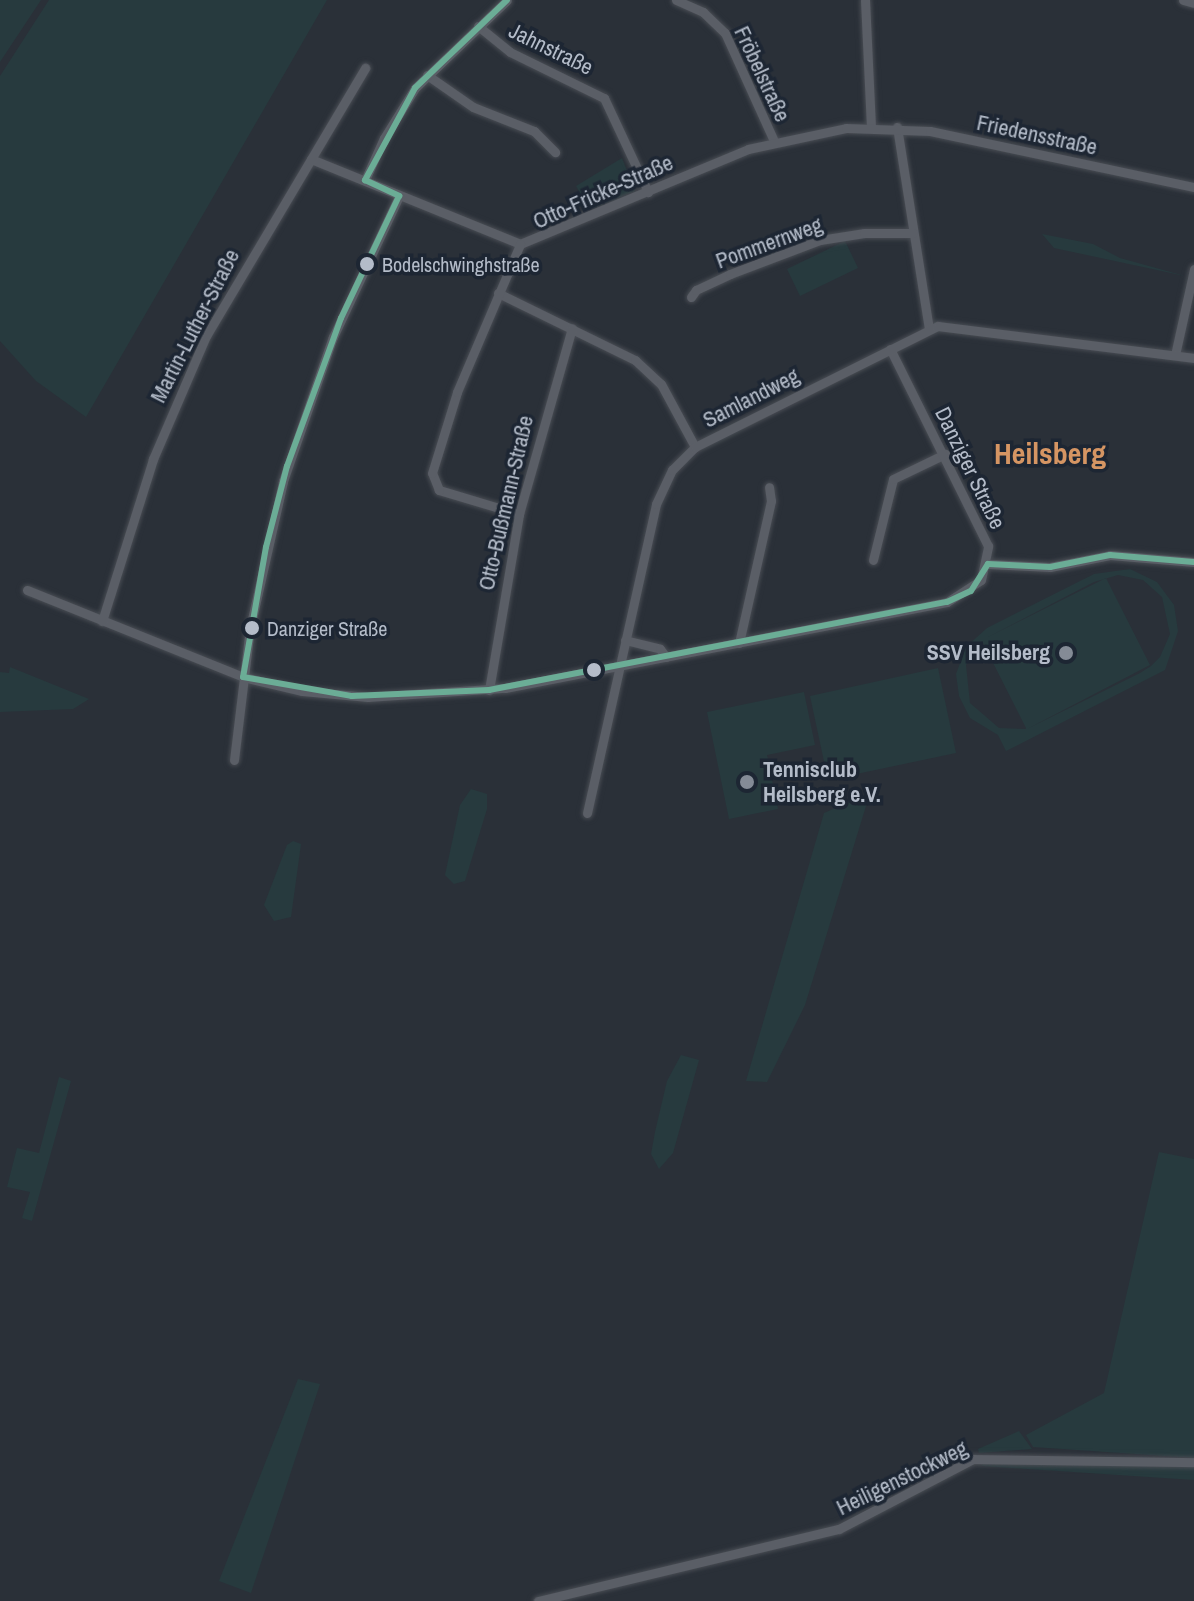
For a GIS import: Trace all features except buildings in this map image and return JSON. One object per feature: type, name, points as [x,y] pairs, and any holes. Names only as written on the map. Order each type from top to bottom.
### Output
[{"type":"street","points":[[365,180],[393,120],[427,75],[507,0]]},
{"type":"street","name":"Fröbelstraße","points":[[676,0],[703,12],[725,33],[774,141]]},
{"type":"street","points":[[865,0],[871,127]]},
{"type":"street","points":[[1183,0],[1194,3]]},
{"type":"street","name":"Jahnstraße","points":[[478,26],[502,47],[604,98],[648,192]]},
{"type":"street","name":"Martin-Luther-Straße","points":[[102,621],[147,475],[191,369],[239,275],[365,68]]},
{"type":"street","points":[[427,75],[473,107],[534,131],[555,152]]},
{"type":"street","name":"Otto-Fricke-Straße","points":[[311,159],[520,244],[774,141],[871,127]]},
{"type":"street","name":"Friedensstraße","points":[[871,127],[897,127],[1194,187]]},
{"type":"street","points":[[897,127],[929,328]]},
{"type":"street","points":[[234,760],[243,677],[266,547],[291,455],[341,318],[399,196]]},
{"type":"street","name":"Pommernweg","points":[[691,297],[696,290],[730,274],[820,240],[913,233]]},
{"type":"street","points":[[519,514],[445,493],[433,479],[452,406],[520,244]]},
{"type":"street","points":[[1175,355],[1194,269]]},
{"type":"street","points":[[498,293],[622,352],[656,378],[695,447]]},
{"type":"street","name":"Samlandweg","points":[[587,813],[660,493],[675,466],[695,447],[929,328],[959,326],[1194,358]]},
{"type":"street","name":"Otto-Bußmann-Straße","points":[[489,690],[519,514],[572,328]]},
{"type":"street","name":"Danziger Straße","points":[[27,590],[243,677],[352,696],[489,690],[947,602],[976,586],[988,564],[985,533],[890,349]]},
{"type":"street","points":[[873,560],[893,479],[945,454]]},
{"type":"street","points":[[739,643],[771,501],[769,487]]},
{"type":"street","points":[[988,564],[1061,566],[1098,555],[1194,562]]},
{"type":"street","points":[[625,640],[660,649],[666,657]]},
{"type":"street","name":"Heiligenstockweg","points":[[538,1601],[839,1529],[973,1459],[1194,1462]]},
{"type":"green space","points":[[0,0],[41,0],[0,62]]},
{"type":"green space","points":[[49,0],[327,0],[86,417],[36,381],[0,341],[0,76]]},
{"type":"green space","points":[[622,158],[635,191],[590,210],[576,186]]},
{"type":"green space","points":[[1042,234],[1093,244],[1120,258],[1185,276],[1054,248]]},
{"type":"green space","points":[[845,241],[858,268],[800,296],[787,269]]},
{"type":"green space","name":"SSV Heilsberg","points":[[1130,569],[1157,582],[1174,605],[1178,631],[1165,670],[1006,751],[998,735],[970,718],[959,696],[956,674],[966,647],[987,628],[1094,574]],"holes":[[[1118,575],[1143,580],[1162,597],[1170,634],[1160,657],[1151,666],[1140,673],[1027,729],[1150,665],[1106,578]],[[1104,579],[986,638],[1094,582]],[[982,641],[1026,729],[999,728],[970,703],[966,665]]]},
{"type":"green space","points":[[10,667],[89,699],[73,709],[0,712],[0,672],[9,673]]},
{"type":"green space","points":[[938,668],[956,753],[828,780],[810,696]]},
{"type":"green space","name":"Tennisclub Heilsberg e.V.","points":[[804,692],[815,745],[767,755],[778,809],[729,819],[707,712]]},
{"type":"green space","points":[[471,789],[487,794],[487,809],[465,881],[454,884],[445,875],[460,805]]},
{"type":"green space","points":[[870,793],[805,1005],[767,1082],[746,1081],[824,813]]},
{"type":"green space","points":[[293,841],[301,844],[291,917],[274,921],[264,905],[287,845]]},
{"type":"green space","points":[[681,1055],[699,1060],[673,1153],[659,1169],[651,1154],[655,1132],[667,1081]]},
{"type":"green space","points":[[59,1077],[71,1081],[32,1221],[22,1218],[30,1192],[7,1187],[17,1148],[39,1153]]},
{"type":"green space","points":[[1159,1152],[1194,1159],[1194,1458],[1033,1447],[1026,1435],[1104,1393]]},
{"type":"green space","points":[[298,1379],[320,1384],[251,1593],[219,1581]]},
{"type":"green space","points":[[1019,1431],[1032,1449],[979,1453],[978,1449]]},
{"type":"green space","points":[[983,1462],[1194,1466],[1194,1480],[982,1466]]},
{"type":"transit line","points":[[507,0],[415,88],[365,180],[399,196],[341,318],[287,466],[266,547],[243,677],[352,696],[489,690],[947,602],[971,591],[988,564],[1050,567],[1110,555],[1194,562]]},
{"type":"place","name":"Bodelschwinghstraße","points":[[367,264]]},
{"type":"place","name":"Danziger Straße","points":[[252,628]]},
{"type":"place","name":"SSV Heilsberg","points":[[1066,653]]},
{"type":"place","name":"Tennisclub Heilsberg e.V.","points":[[747,782]]},
{"type":"district","name":"Heilsberg","points":[[1050,453]]}]
